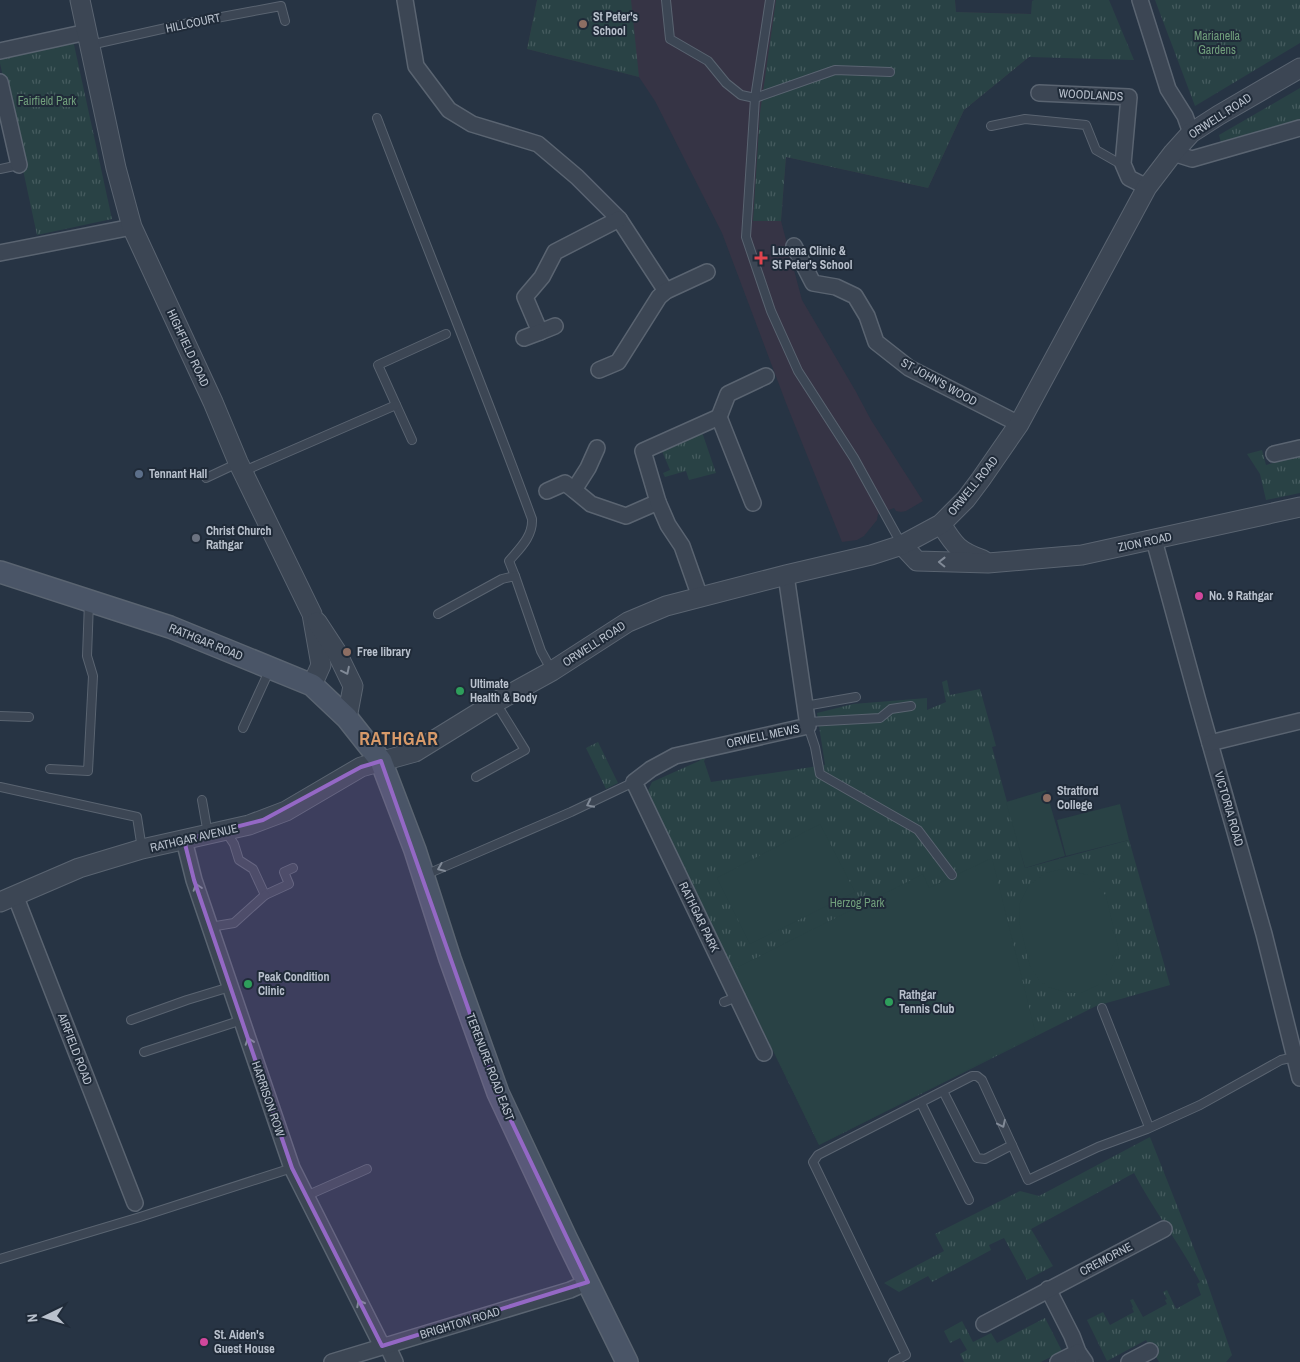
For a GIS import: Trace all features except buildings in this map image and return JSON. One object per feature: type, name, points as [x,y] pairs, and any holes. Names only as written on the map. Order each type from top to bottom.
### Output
[{"type":"main road","name":"RATHGAR ROAD","points":[[0,572],[170,627],[312,685],[347,718],[381,761]]},
{"type":"main road","name":"TERENURE ROAD EAST","points":[[381,761],[498,1093],[627,1362]]},
{"type":"street","name":"HIGHFIELD ROAD","points":[[80,0],[116,168],[132,227],[241,467],[312,614],[321,665],[312,685]]},
{"type":"street","points":[[405,0],[416,66],[449,110],[472,124],[538,144],[576,177],[619,220],[666,292]]},
{"type":"street","points":[[1140,0],[1168,88],[1181,108],[1191,133]]},
{"type":"street","points":[[0,51],[89,39]]},
{"type":"street","name":"ORWELL ROAD","points":[[381,761],[415,752],[496,702],[552,671],[628,622],[666,606],[871,555],[902,545],[941,524],[966,499],[981,479],[1042,389],[1147,187],[1173,152],[1191,133],[1300,68]]},
{"type":"street","points":[[0,82],[19,165]]},
{"type":"street","name":"WOODLANDS","points":[[1039,93],[1129,97],[1123,164]]},
{"type":"street","points":[[1173,152],[1192,159],[1300,128]]},
{"type":"street","points":[[1123,164],[1129,178],[1147,187]]},
{"type":"street","points":[[540,332],[525,297],[542,277],[555,252],[619,220]]},
{"type":"street","points":[[0,253],[132,227]]},
{"type":"street","name":"ST JOHN'S WOOD","points":[[794,246],[814,283],[836,287],[855,296],[867,316],[876,342],[882,347],[909,368],[1019,424]]},
{"type":"street","points":[[599,370],[618,362],[659,297],[707,272]]},
{"type":"street","points":[[524,338],[555,326]]},
{"type":"street","points":[[753,503],[719,417],[728,394],[766,376]]},
{"type":"street","points":[[700,597],[682,546],[668,525],[658,502],[643,451],[719,417]]},
{"type":"street","points":[[574,490],[588,468],[597,448]]},
{"type":"street","points":[[1274,454],[1300,448]]},
{"type":"street","points":[[547,491],[565,483],[591,504],[626,516],[658,502]]},
{"type":"street","name":"ZION ROAD","points":[[902,545],[916,561],[988,563],[1082,555],[1300,508]]},
{"type":"street","name":"ZION ROAD","points":[[941,524],[951,540],[964,553],[988,563]]},
{"type":"street","name":"VICTORIA ROAD","points":[[1154,540],[1264,934],[1300,1078]]},
{"type":"street","name":"ORWELL MEWS","points":[[634,782],[651,769],[675,756],[808,724],[786,575]]},
{"type":"street","points":[[312,614],[336,651],[353,686],[347,718]]},
{"type":"street","points":[[1210,743],[1300,721]]},
{"type":"street","name":"RATHGAR AVENUE","points":[[8,898],[79,868],[142,849],[263,820],[286,811],[361,767],[381,761]]},
{"type":"street","name":"RATHGAR PARK","points":[[634,782],[731,1000],[764,1052]]},
{"type":"street","name":"HARRISON ROW","points":[[184,840],[194,880],[292,1168],[395,1362]]},
{"type":"street","name":"AIRFIELD ROAD","points":[[8,898],[135,1203]]},
{"type":"street","name":"CREMORNE","points":[[984,1324],[1164,1229]]},
{"type":"street","name":"BRIGHTON ROAD","points":[[332,1362],[570,1290],[588,1282]]},
{"type":"street","points":[[1048,1289],[1081,1357],[1058,1362]]},
{"type":"street","points":[[1129,1362],[1150,1351]]},
{"type":"lane","points":[[666,0],[670,39],[708,61],[726,83],[741,94],[755,98],[835,70],[890,72]]},
{"type":"lane","points":[[770,0],[755,98],[746,236],[770,311],[798,371],[854,458],[902,545]]},
{"type":"lane","name":"HILLCOURT","points":[[89,39],[281,6],[285,21]]},
{"type":"lane","points":[[377,118],[532,519],[532,529],[524,544],[509,561],[541,650],[552,671]]},
{"type":"lane","points":[[991,126],[1025,119],[1086,125],[1096,150],[1123,164]]},
{"type":"lane","points":[[0,169],[19,165]]},
{"type":"lane","points":[[412,440],[378,365],[446,334]]},
{"type":"lane","points":[[206,478],[241,467],[396,405]]},
{"type":"lane","points":[[0,572],[0,578]]},
{"type":"lane","points":[[438,614],[502,579],[515,576]]},
{"type":"lane","points":[[50,769],[88,771],[93,676],[87,656],[90,601]]},
{"type":"lane","points":[[243,728],[271,668]]},
{"type":"lane","points":[[805,706],[856,697]]},
{"type":"lane","points":[[476,777],[525,750],[496,702]]},
{"type":"lane","points":[[911,706],[891,709],[880,718],[808,724],[820,774],[918,830],[952,875]]},
{"type":"lane","points":[[0,716],[29,717]]},
{"type":"lane","points":[[423,876],[571,812],[634,782]]},
{"type":"lane","points":[[0,787],[137,816],[142,849]]},
{"type":"lane","points":[[202,800],[216,832],[234,844],[239,860],[253,869],[265,895]]},
{"type":"lane","points":[[210,927],[234,923],[265,895],[289,884],[284,872],[293,868]]},
{"type":"lane","points":[[131,1020],[230,987]]},
{"type":"lane","points":[[1102,1008],[1149,1127]]},
{"type":"lane","points":[[144,1052],[242,1020]]},
{"type":"lane","points":[[893,1362],[906,1355],[813,1162],[818,1155],[972,1076],[977,1076],[982,1080],[1028,1180],[1098,1147],[1147,1130],[1149,1127],[1200,1105],[1281,1060],[1295,1057]]},
{"type":"lane","points":[[943,1091],[977,1158],[984,1159],[1012,1145]]},
{"type":"lane","points":[[920,1103],[969,1200]]},
{"type":"lane","points":[[0,1258],[140,1217],[292,1168]]},
{"type":"lane","points":[[306,1196],[367,1169]]},
{"type":"highlighted area","points":[[381,761],[498,1093],[588,1282],[382,1346],[292,1168],[194,880],[184,840],[263,820],[361,767]]},
{"type":"shaded area","name":"Lucena Clinic & St Peter's School","points":[[537,0],[955,0],[956,12],[1032,14],[1029,57],[964,110],[928,188],[786,157],[781,221],[802,300],[871,420],[923,501],[906,511],[896,511],[894,508],[878,514],[877,520],[864,536],[857,540],[842,542],[786,403],[722,233],[655,101],[639,77],[527,49]]},
{"type":"green space","name":"St Peter's School","points":[[537,0],[631,0],[639,77],[527,49]]},
{"type":"green space","points":[[776,0],[955,0],[956,12],[1031,14],[1032,1],[1034,0],[1109,0],[1134,60],[1029,57],[964,110],[928,188],[786,157],[781,221],[753,221],[760,113]]},
{"type":"green space","name":"Marianella Gardens","points":[[1155,0],[1300,0],[1300,43],[1195,106]]},
{"type":"green space","name":"Fairfield Park","points":[[73,40],[112,219],[37,235],[0,63],[0,55]]},
{"type":"green space","points":[[1300,88],[1300,123],[1222,146],[1219,135]]},
{"type":"green space","points":[[702,432],[716,473],[689,480],[686,471],[665,477],[663,473],[670,470],[662,451]]},
{"type":"green space","points":[[1262,450],[1266,465],[1300,455],[1300,493],[1266,500],[1260,474],[1247,454]]},
{"type":"green space","name":"Herzog Park","points":[[947,680],[950,695],[980,689],[996,746],[992,747],[1025,868],[1129,840],[1170,985],[1096,1006],[819,1145],[647,793],[652,782],[699,761],[708,753],[704,761],[711,782],[825,765],[817,713],[853,704],[927,698],[927,710],[946,702],[942,682]]},
{"type":"green space","points":[[598,742],[618,783],[606,789],[586,748]]},
{"type":"green space","points":[[1046,790],[1065,856],[1025,868],[1006,802]]},
{"type":"green space","points":[[1120,804],[1129,840],[1066,856],[1057,820]]},
{"type":"green space","points":[[820,824],[855,892],[750,944],[717,878]]},
{"type":"green space","name":"Rathgar Tennis Club","points":[[992,858],[1036,1035],[819,1145],[734,969],[923,874],[929,888]]},
{"type":"green space","points":[[1062,869],[1088,875],[1106,896],[1119,951],[1111,969],[1098,985],[1081,993],[1069,993],[1048,987],[1039,980],[1030,966],[1019,921],[1020,903],[1029,885],[1046,873]]},
{"type":"green space","points":[[1150,1137],[1206,1279],[1232,1355],[1226,1362],[1159,1362],[1146,1340],[1107,1361],[1087,1320],[1103,1312],[1110,1325],[1134,1312],[1130,1300],[1133,1299],[1143,1317],[1167,1304],[1165,1300],[1167,1299],[1163,1292],[1167,1290],[1176,1309],[1201,1295],[1197,1284],[1200,1282],[1134,1173],[1031,1229],[1053,1266],[1027,1280],[1004,1238],[989,1245],[991,1250],[932,1282],[928,1276],[899,1292],[884,1283],[944,1251],[935,1234],[1020,1191],[1039,1196]]},
{"type":"green space","points":[[1045,1318],[1062,1351],[1041,1362],[964,1362],[960,1354],[967,1350],[960,1338],[950,1343],[944,1331],[962,1321],[973,1342],[991,1333],[997,1343]]},
{"type":"place","name":"St Peter's School","points":[[583,24]]},
{"type":"place","name":"Lucena Clinic & St Peter's School","points":[[761,258]]},
{"type":"place","name":"Tennant Hall","points":[[139,474]]},
{"type":"place","name":"Christ Church Rathgar","points":[[196,538]]},
{"type":"place","name":"No. 9 Rathgar","points":[[1199,596]]},
{"type":"place","name":"Free library","points":[[347,652]]},
{"type":"place","name":"Ultimate Health & Body","points":[[460,691]]},
{"type":"place","name":"Stratford College","points":[[1047,798]]},
{"type":"place","name":"Peak Condition Clinic","points":[[248,984]]},
{"type":"place","name":"Rathgar Tennis Club","points":[[889,1002]]},
{"type":"place","name":"St. Aiden's Guest House","points":[[204,1342]]},
{"type":"district","name":"RATHGAR","points":[[399,739]]}]
